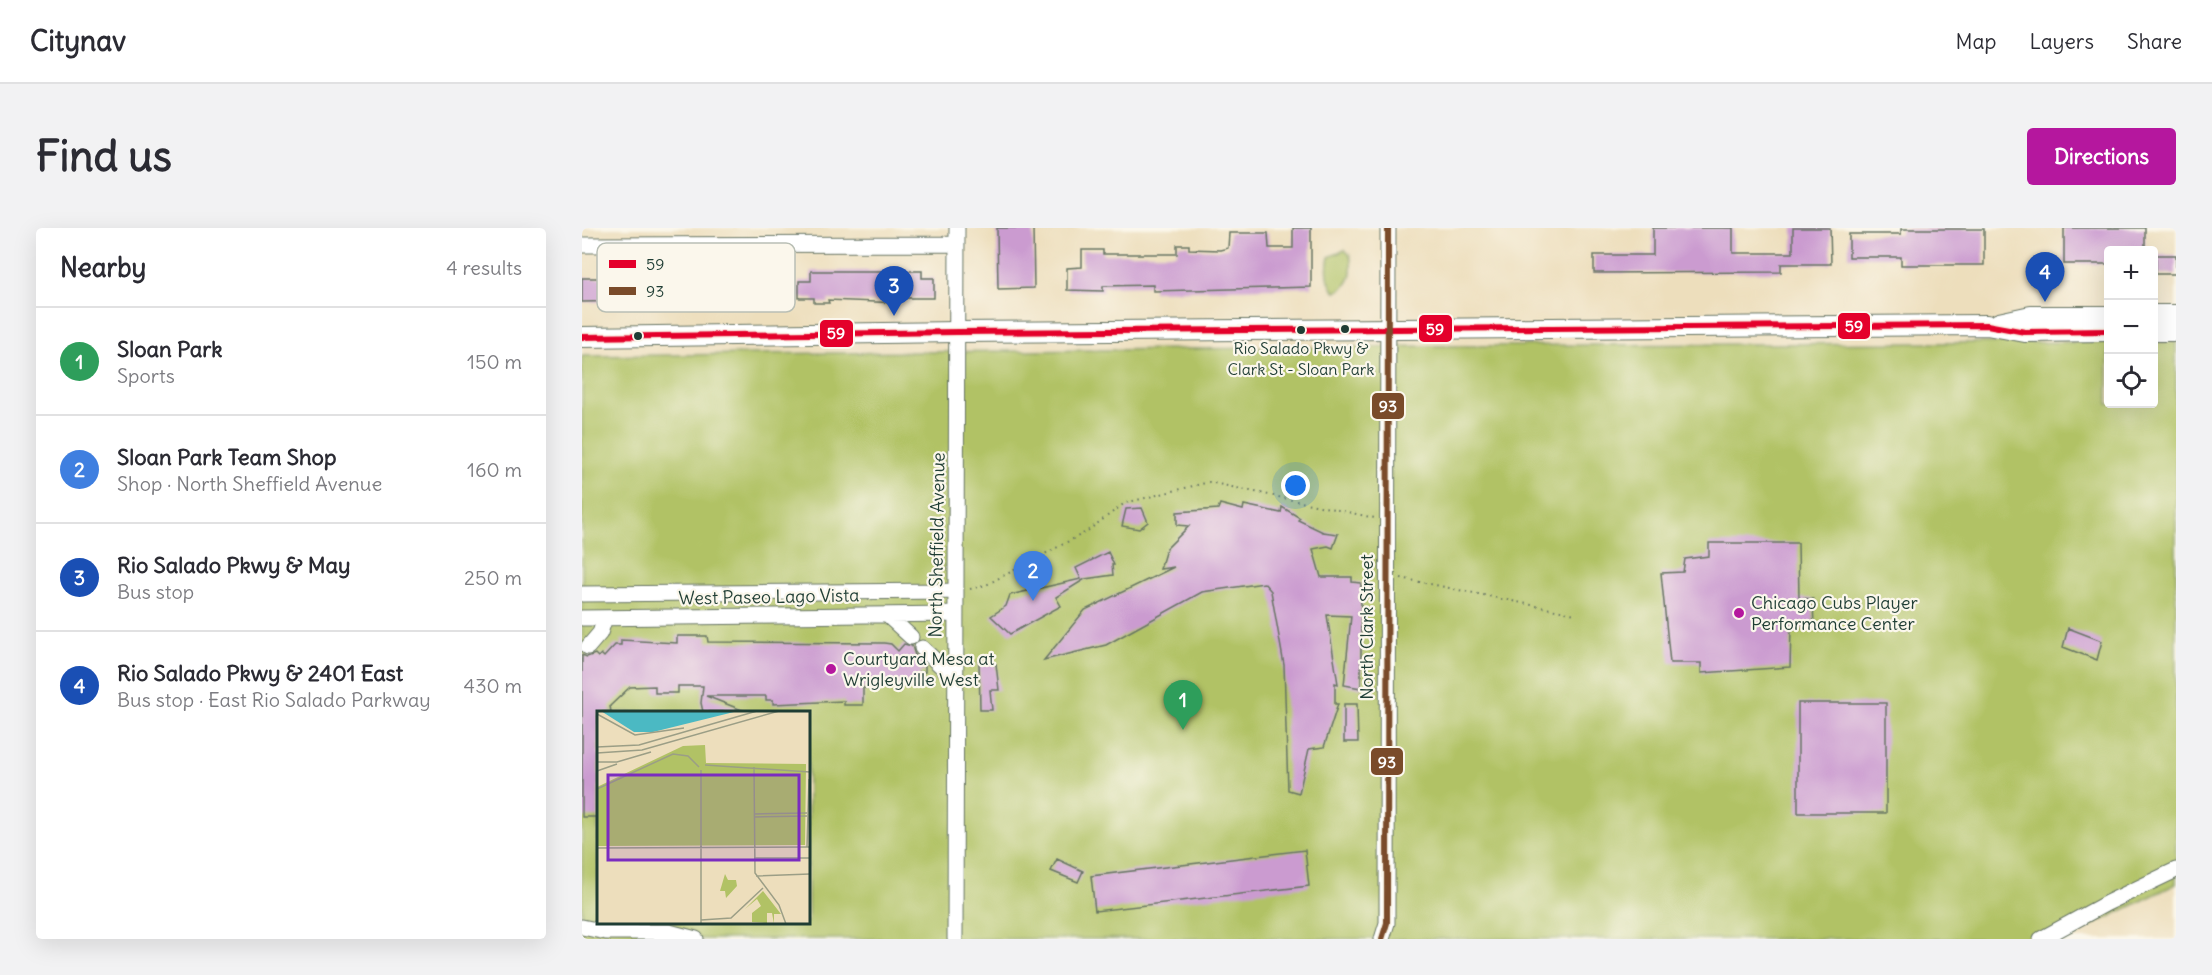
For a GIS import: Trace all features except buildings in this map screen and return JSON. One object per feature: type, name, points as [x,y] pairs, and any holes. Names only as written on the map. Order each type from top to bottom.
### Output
[{"type":"main road","points":[[2158,315],[2176,315]]},
{"type":"main road","points":[[1987,325],[2031,316],[2104,316]]},
{"type":"main road","points":[[582,338],[957,332],[1987,325],[2025,332],[2104,331]]},
{"type":"main road","points":[[2158,331],[2176,331]]},
{"type":"street","name":"North Sheffield Avenue","points":[[955,939],[957,228]]},
{"type":"street","name":"North Clark Street","points":[[1382,939],[1386,923],[1388,228]]},
{"type":"street","points":[[795,244],[957,244]]},
{"type":"street","points":[[582,245],[597,245]]},
{"type":"street","name":"West Paseo Lago Vista","points":[[582,594],[956,591]]},
{"type":"street","points":[[746,593],[747,616]]},
{"type":"street","name":"West Paseo Lago Vista","points":[[582,618],[956,614]]},
{"type":"street","points":[[887,615],[955,679]]},
{"type":"street","points":[[588,647],[600,633],[605,618]]},
{"type":"street","points":[[2041,939],[2107,903],[2176,870]]},
{"type":"street","name":"North Clark Street","points":[[1386,923],[1391,939]]},
{"type":"street","points":[[582,927],[606,932],[669,932],[696,939]]},
{"type":"path","points":[[956,591],[986,585],[1086,532],[1125,503],[1209,482],[1387,521]]},
{"type":"path","points":[[1386,577],[1415,579],[1575,614]]},
{"type":"green space","points":[[1345,250],[1350,255],[1350,277],[1345,286],[1335,292],[1328,276],[1329,257]]},
{"type":"green space","points":[[2104,342],[2104,408],[2158,408],[2158,342],[2176,342],[2176,884],[2064,939],[582,939],[582,356],[1440,346]]},
{"type":"transit line","name":"93","points":[[1382,939],[1387,923],[1388,228]]},
{"type":"transit line","name":"59","points":[[582,337],[1987,325],[2025,332],[2104,331]]},
{"type":"place","name":"Rio Salado Pkwy & 2401 East","points":[[2045,302]]},
{"type":"place","name":"Rio Salado Pkwy & May","points":[[894,316]]},
{"type":"place","name":"Rio Salado Pkwy & Clark St - Sloan Park","points":[[1301,330]]},
{"type":"place","name":"Sloan Park Team Shop","points":[[1033,601]]},
{"type":"place","name":"Chicago Cubs Player Performance Center","points":[[1739,613]]},
{"type":"place","name":"Courtyard Mesa at Wrigleyville West","points":[[831,669]]},
{"type":"place","name":"Sloan Park","points":[[1183,730]]}]
